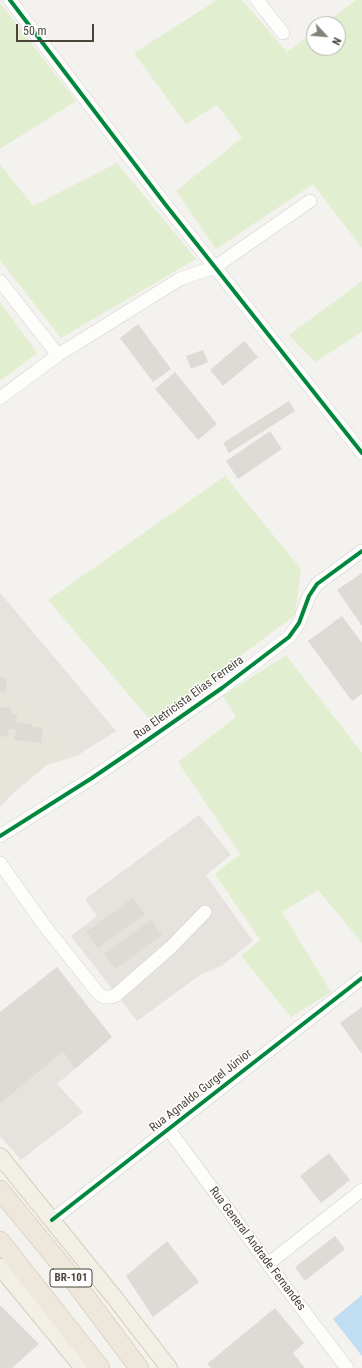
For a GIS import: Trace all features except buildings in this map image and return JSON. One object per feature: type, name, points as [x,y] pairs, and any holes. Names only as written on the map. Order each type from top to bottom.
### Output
[{"type":"highway","name":"BR-101","points":[[0,1190],[67,1272],[139,1368]]},
{"type":"highway","name":"BR-101","points":[[0,1241],[100,1368]]},
{"type":"main road","points":[[0,1156],[114,1297],[169,1368]]},
{"type":"main road","points":[[0,1267],[83,1368]]},
{"type":"street","points":[[10,0],[164,204],[362,453]]},
{"type":"street","points":[[257,0],[283,33]]},
{"type":"street","points":[[0,398],[58,355],[180,279],[215,267],[310,201]]},
{"type":"street","points":[[0,281],[58,355]]},
{"type":"street","name":"Rua Eletricista Elias Ferreira","points":[[0,836],[92,778],[139,746],[222,688],[289,637],[300,623],[310,596],[317,584],[362,551]]},
{"type":"street","points":[[0,863],[44,925],[98,993],[104,997],[116,995],[170,948],[205,912]]},
{"type":"street","name":"Rua Agnaldo Gurgel Júnior","points":[[52,1220],[362,978]]},
{"type":"street","name":"Rua General Andrade Fernandes","points":[[169,1130],[347,1368]]},
{"type":"street","points":[[268,1264],[362,1190]]},
{"type":"shaded area","points":[[0,593],[116,731],[76,756],[47,765],[12,794],[0,807]]},
{"type":"shaded area","points":[[0,593],[116,731],[76,756],[0,666]]},
{"type":"shaded area","points":[[199,815],[231,855],[206,875],[253,941],[223,965],[200,975],[137,1021],[71,936],[97,916],[85,899]]},
{"type":"shaded area","points":[[63,1052],[75,1069],[57,1084],[83,1112],[21,1160],[0,1136],[0,1104]]},
{"type":"green space","points":[[217,0],[242,0],[287,52],[306,38],[306,56],[346,56],[346,16],[335,16],[356,0],[362,0],[362,248],[313,184],[216,249],[176,191],[242,138],[217,105],[186,124],[134,53]]},
{"type":"green space","points":[[0,3],[76,101],[0,149]]},
{"type":"green space","points":[[117,163],[196,259],[61,338],[0,260],[0,164],[33,206]]},
{"type":"green space","points":[[362,281],[362,332],[315,362],[289,335]]},
{"type":"green space","points":[[0,302],[37,353],[0,381]]},
{"type":"green space","points":[[225,476],[301,569],[295,615],[152,722],[48,600]]},
{"type":"green space","points":[[286,655],[362,753],[362,943],[318,890],[282,912],[331,992],[291,1017],[241,956],[260,940],[215,874],[240,854],[178,762],[236,717],[223,696]]},
{"type":"water","points":[[362,1295],[362,1356],[333,1319]]},
{"type":"cycle path","points":[[10,0],[165,204],[362,453]]},
{"type":"cycle path","points":[[0,836],[92,778],[139,746],[222,688],[289,637],[299,623],[309,596],[317,584],[362,551]]},
{"type":"cycle path","points":[[52,1220],[362,978]]}]
